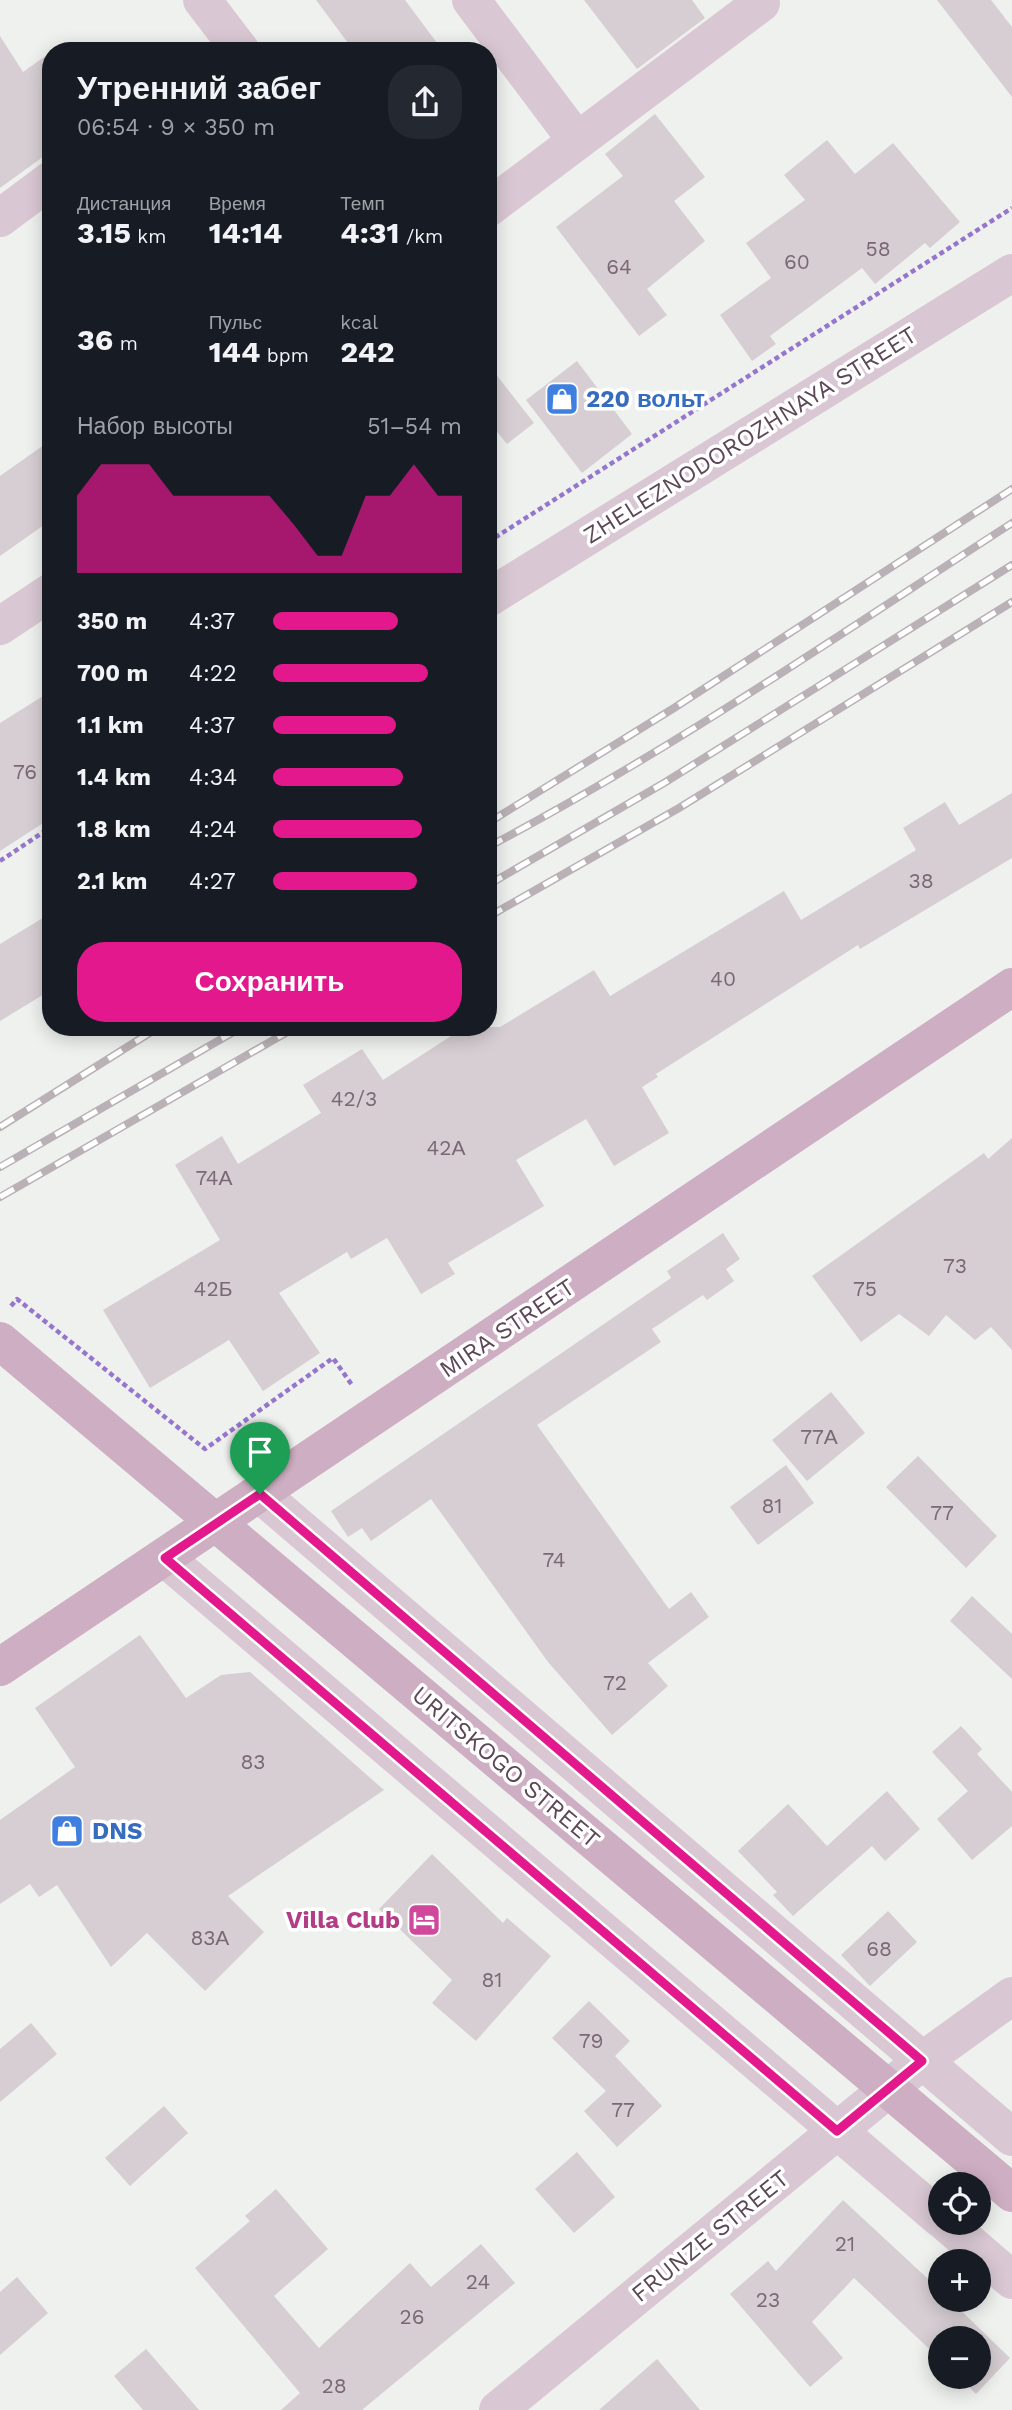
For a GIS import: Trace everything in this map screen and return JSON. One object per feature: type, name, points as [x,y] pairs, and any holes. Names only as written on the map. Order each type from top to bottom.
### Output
[{"type":"main road","name":"MIRA STREET","points":[[0,1667],[1012,987]]},
{"type":"main road","name":"URITSKOGO STREET","points":[[0,1341],[1012,2193]]},
{"type":"street","points":[[202,0],[234,42]]},
{"type":"street","points":[[471,0],[578,141]]},
{"type":"street","points":[[497,201],[761,3],[759,0]]},
{"type":"street","points":[[0,218],[42,187]]},
{"type":"street","name":"ZHELEZNODOROZHNAYA STREET","points":[[497,592],[1012,273]]},
{"type":"street","points":[[0,626],[42,598]]},
{"type":"street","name":"URITSKOGO STREET","points":[[260,1494],[1012,2137]]},
{"type":"street","points":[[165,1558],[928,2208]]},
{"type":"street","name":"FRUNZE STREET","points":[[498,2410],[922,2061],[1012,1996]]},
{"type":"street","points":[[960,2235],[1012,2280]]},
{"type":"path","points":[[497,536],[1012,208]]},
{"type":"path","points":[[0,861],[42,833]]},
{"type":"path","points":[[17,1299],[205,1449],[333,1357],[374,1417]]},
{"type":"building","points":[[316,0],[405,0],[436,42],[347,42]]},
{"type":"building","points":[[584,0],[692,0],[705,18],[637,69]]},
{"type":"building","points":[[937,0],[991,0],[1012,27],[1012,97]]},
{"type":"building","points":[[0,36],[23,72],[42,58],[42,158],[0,188]]},
{"type":"building","points":[[655,114],[705,177],[674,201],[705,241],[647,289],[667,315],[639,336],[556,227],[623,176],[605,154]]},
{"type":"building","points":[[827,140],[855,174],[893,143],[960,222],[930,248],[925,243],[875,284],[862,268],[770,336],[776,344],[752,361],[720,315],[771,278],[746,243],[805,200],[784,175]]},
{"type":"building","points":[[577,361],[632,434],[582,473],[526,400]]},
{"type":"building","points":[[497,376],[534,423],[507,444],[497,432]]},
{"type":"building","points":[[42,446],[42,526],[0,556],[0,476]]},
{"type":"building","points":[[42,697],[42,824],[0,851],[0,723]]},
{"type":"building","points":[[1012,793],[1012,858],[860,949],[858,945],[656,1074],[658,1077],[642,1087],[669,1133],[614,1166],[586,1119],[516,1160],[544,1206],[448,1263],[455,1274],[421,1294],[387,1238],[351,1259],[347,1252],[279,1293],[320,1353],[263,1391],[229,1340],[150,1388],[103,1310],[220,1240],[175,1165],[222,1136],[238,1164],[321,1113],[303,1085],[362,1049],[383,1080],[451,1036],[497,1036],[497,1027],[594,970],[610,996],[784,891],[801,920],[916,850],[903,828],[945,802],[959,825]]},
{"type":"building","points":[[42,918],[42,995],[0,1021],[0,944]]},
{"type":"building","points":[[1012,1138],[1012,1350],[991,1327],[975,1340],[946,1315],[929,1336],[899,1314],[861,1342],[812,1276],[984,1153],[988,1159]]},
{"type":"building","points":[[723,1233],[740,1259],[726,1269],[734,1281],[707,1300],[703,1295],[652,1329],[661,1342],[537,1425],[669,1609],[691,1592],[709,1617],[648,1663],[668,1686],[612,1735],[548,1662],[431,1499],[371,1541],[362,1528],[348,1537],[331,1511],[671,1278],[667,1271]]},
{"type":"building","points":[[831,1392],[865,1433],[807,1481],[772,1440]]},
{"type":"building","points":[[918,1456],[997,1536],[966,1568],[886,1487]]},
{"type":"building","points":[[786,1465],[814,1503],[758,1545],[730,1507]]},
{"type":"building","points":[[972,1596],[1012,1634],[1012,1679],[950,1621]]},
{"type":"building","points":[[140,1635],[186,1698],[221,1675],[250,1672],[384,1790],[228,1896],[264,1932],[205,1991],[147,1933],[111,1967],[57,1885],[39,1897],[30,1884],[0,1904],[0,1820],[75,1767],[35,1708]]},
{"type":"building","points":[[961,1726],[982,1749],[977,1754],[1012,1792],[1012,1826],[972,1860],[937,1819],[968,1791],[932,1752]]},
{"type":"building","points":[[887,1791],[920,1829],[885,1861],[872,1846],[793,1916],[773,1895],[777,1892],[738,1851],[788,1804],[827,1846]]},
{"type":"building","points":[[432,1854],[503,1923],[507,1918],[551,1956],[476,2041],[432,2003],[452,1980],[379,1909]]},
{"type":"building","points":[[888,1911],[917,1942],[870,1986],[841,1955]]},
{"type":"building","points":[[589,2001],[630,2041],[615,2056],[662,2106],[617,2147],[584,2111],[606,2091],[552,2038]]},
{"type":"building","points":[[31,2023],[57,2054],[0,2102],[0,2049]]},
{"type":"building","points":[[164,2106],[188,2133],[130,2186],[105,2158]]},
{"type":"building","points":[[577,2152],[615,2197],[574,2233],[535,2189]]},
{"type":"building","points":[[276,2189],[328,2249],[274,2296],[319,2348],[410,2263],[431,2287],[481,2244],[515,2283],[362,2410],[281,2410],[300,2393],[195,2268],[250,2221],[245,2216]]},
{"type":"building","points":[[843,2200],[928,2279],[928,2312],[962,2312],[977,2326],[928,2326],[928,2348],[854,2278],[812,2322],[843,2358],[810,2387],[730,2294],[768,2261],[776,2271]]},
{"type":"building","points":[[17,2277],[48,2313],[0,2355],[0,2292]]},
{"type":"building","points":[[991,2340],[1010,2358],[991,2378]]},
{"type":"building","points":[[146,2349],[199,2410],[143,2410],[114,2376]]},
{"type":"building","points":[[657,2359],[700,2410],[599,2410]]},
{"type":"railway","points":[[497,817],[674,708],[1012,489]]},
{"type":"railway","points":[[497,842],[688,732],[1012,523]]},
{"type":"railway","points":[[497,880],[664,783],[1012,565]]},
{"type":"railway","points":[[497,912],[679,808],[1012,602]]},
{"type":"railway","points":[[0,1127],[145,1036]]},
{"type":"railway","points":[[0,1167],[226,1036]]},
{"type":"railway","points":[[0,1197],[280,1036]]},
{"type":"place","name":"220 вольт","points":[[562,399]]},
{"type":"place","name":"DNS","points":[[67,1831]]},
{"type":"place","name":"Villa Club","points":[[424,1920]]},
{"type":"route","points":[[260,1494],[922,2061],[837,2131],[165,1558],[260,1494]]}]
